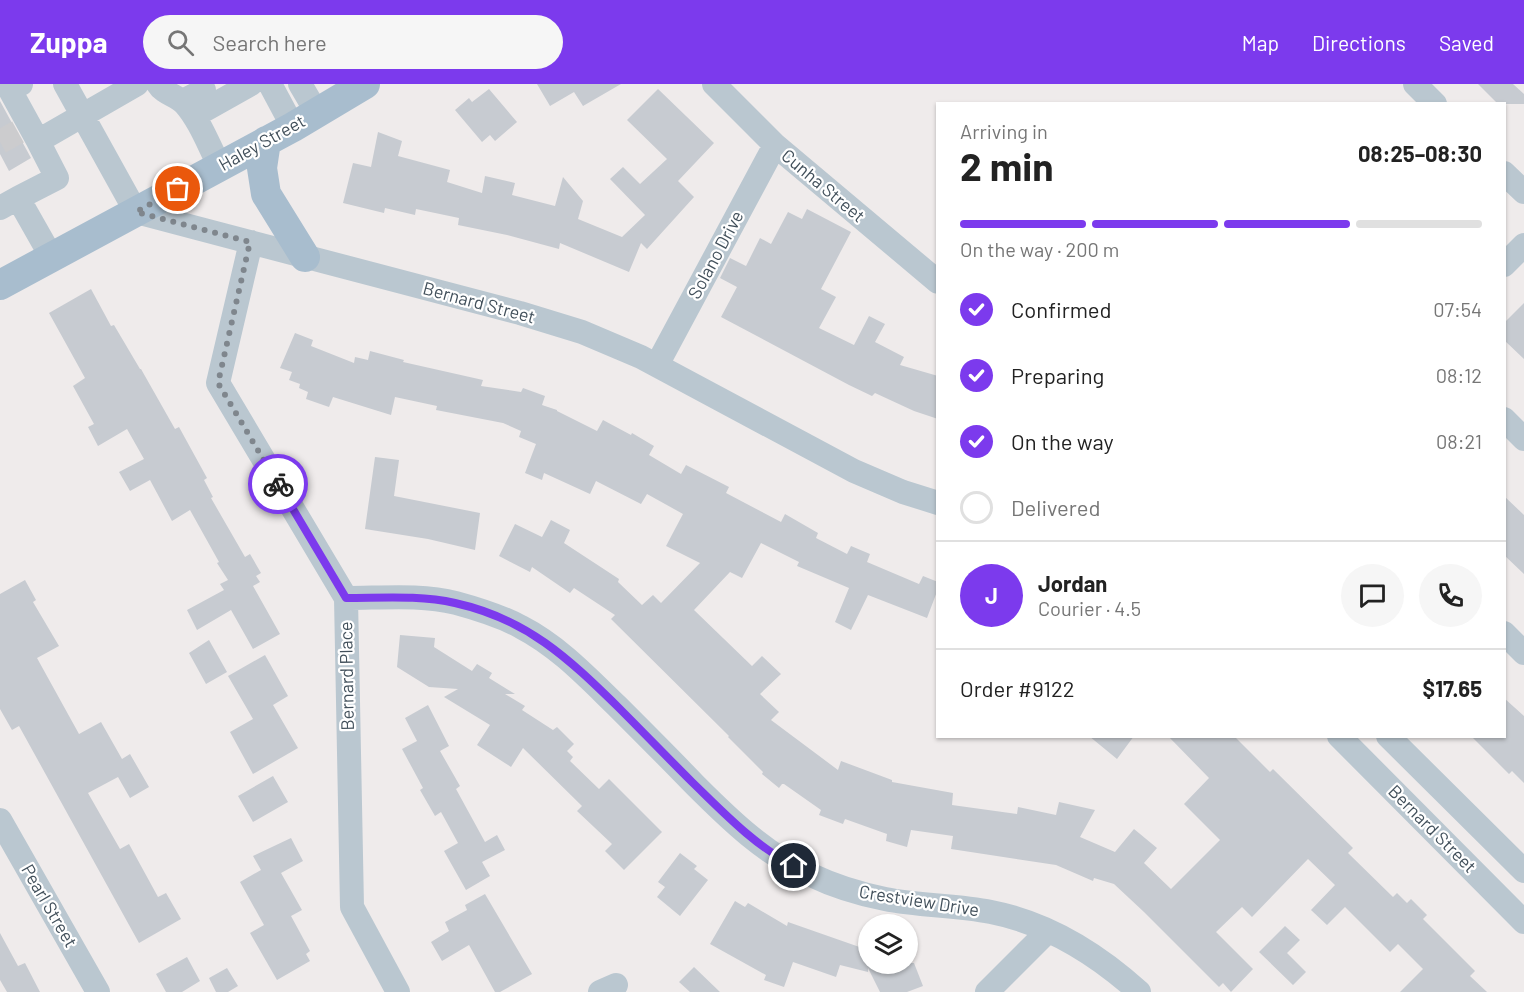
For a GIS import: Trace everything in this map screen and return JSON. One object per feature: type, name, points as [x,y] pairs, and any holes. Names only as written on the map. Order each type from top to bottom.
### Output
[{"type":"main road","name":"Haley Street","points":[[2,280],[52,258],[305,120],[365,84]]},
{"type":"main road","points":[[266,141],[262,168],[266,194],[305,257]]},
{"type":"street","points":[[65,84],[136,212]]},
{"type":"street","points":[[29,133],[82,115],[137,84]]},
{"type":"street","points":[[174,95],[251,84]]},
{"type":"street","points":[[270,84],[305,120]]},
{"type":"street","points":[[300,84],[305,120]]},
{"type":"street","name":"Cunha Street","points":[[714,84],[775,145],[936,280]]},
{"type":"street","points":[[1415,84],[1433,102]]},
{"type":"street","points":[[8,85],[29,133],[57,178],[9,203],[52,258]]},
{"type":"street","points":[[174,95],[204,90]]},
{"type":"street","points":[[174,95],[220,167]]},
{"type":"street","name":"Solano Drive","points":[[657,365],[775,145]]},
{"type":"street","points":[[1506,175],[1524,192]]},
{"type":"street","name":"Bernard Street","points":[[136,212],[520,313],[582,332],[657,365],[854,471],[903,492],[936,502]]},
{"type":"street","name":"Bernard Place","points":[[250,242],[218,383],[346,598],[352,907],[398,992]]},
{"type":"street","points":[[1506,263],[1524,245]]},
{"type":"street","points":[[1506,421],[1524,439]]},
{"type":"street","name":"Crestview Drive","points":[[346,598],[414,597],[454,603],[489,613],[522,627],[555,649],[583,673],[739,828],[777,857],[810,875],[845,889],[886,899],[992,912],[1048,931],[1077,945],[1112,968],[1139,992]]},
{"type":"street","points":[[1506,635],[1524,653]]},
{"type":"street","name":"Bernard Street","points":[[1341,738],[1524,922]]},
{"type":"street","name":"Bernard Street","points":[[1390,738],[1524,871]]},
{"type":"street","name":"Pearl Street","points":[[0,820],[98,992]]},
{"type":"street","points":[[987,992],[1048,931]]},
{"type":"building","points":[[537,84],[621,84],[583,106],[574,92],[550,106]]},
{"type":"building","points":[[1478,84],[1513,84],[1524,94],[1524,104],[1496,102]]},
{"type":"building","points":[[489,89],[517,122],[495,141],[490,135],[482,142],[455,110],[469,98],[472,102]]},
{"type":"building","points":[[658,89],[714,143],[678,181],[694,197],[647,249],[641,243],[629,272],[560,243],[559,249],[458,225],[459,218],[416,209],[415,215],[385,208],[384,213],[343,203],[353,163],[371,167],[378,132],[402,141],[398,156],[450,170],[447,182],[482,193],[485,176],[515,183],[512,195],[555,206],[563,177],[583,201],[578,219],[622,237],[645,215],[610,179],[623,167],[640,184],[667,159],[627,120]]},
{"type":"building","points":[[0,101],[31,158],[9,171],[0,154]]},
{"type":"building","points":[[807,209],[851,232],[821,289],[836,297],[819,328],[854,345],[869,316],[885,324],[875,342],[904,357],[900,365],[936,375],[936,418],[875,393],[872,396],[721,317],[737,287],[720,278],[730,258],[746,266],[760,238],[771,244],[788,212],[802,219]]},
{"type":"building","points":[[91,289],[111,326],[114,325],[175,429],[179,427],[207,478],[204,480],[213,497],[211,498],[245,557],[250,554],[261,573],[256,576],[260,582],[253,586],[280,634],[253,649],[231,610],[197,630],[187,610],[224,590],[220,584],[228,580],[217,563],[219,562],[190,510],[172,521],[150,480],[130,491],[119,472],[144,459],[127,429],[98,446],[88,427],[94,424],[73,386],[85,378],[49,313]]},
{"type":"building","points":[[1524,303],[1524,359],[1506,342],[1506,321]]},
{"type":"building","points":[[295,333],[313,340],[311,346],[354,363],[355,357],[368,360],[370,351],[404,360],[403,362],[483,380],[481,386],[521,392],[523,388],[545,396],[542,405],[557,410],[597,431],[603,420],[631,435],[632,433],[654,446],[649,455],[681,474],[686,465],[729,487],[726,493],[781,522],[785,514],[818,533],[816,538],[847,554],[851,546],[870,554],[867,562],[919,584],[923,576],[936,581],[936,594],[927,618],[868,595],[851,630],[835,622],[849,588],[797,566],[799,562],[761,543],[742,578],[730,572],[694,610],[752,666],[762,656],[781,674],[760,694],[779,712],[771,720],[838,770],[841,761],[892,780],[892,782],[953,793],[952,805],[1017,814],[1018,807],[1056,815],[1059,802],[1095,810],[1080,837],[1115,852],[1134,829],[1157,848],[1144,863],[1171,889],[1220,840],[1184,804],[1209,778],[1170,738],[1236,738],[1270,772],[1273,769],[1353,848],[1348,853],[1393,897],[1397,893],[1407,903],[1411,899],[1427,915],[1423,919],[1475,971],[1470,976],[1487,992],[1400,992],[1423,969],[1398,944],[1390,952],[1345,907],[1327,925],[1311,910],[1335,885],[1308,859],[1252,917],[1242,907],[1216,932],[1253,969],[1231,992],[1223,983],[1219,987],[1114,884],[1094,878],[1093,881],[1056,865],[951,849],[953,836],[911,830],[907,847],[886,841],[887,834],[845,819],[843,824],[819,815],[821,810],[784,784],[779,788],[762,774],[763,772],[729,736],[611,619],[615,615],[574,588],[570,593],[532,567],[530,572],[499,556],[515,524],[542,537],[551,520],[570,530],[564,543],[619,579],[618,582],[642,605],[653,595],[661,603],[700,563],[666,546],[683,514],[647,494],[641,504],[596,481],[590,494],[544,473],[542,480],[525,473],[536,444],[519,437],[521,431],[503,423],[436,410],[437,406],[395,397],[391,415],[333,397],[329,407],[306,399],[308,392],[299,388],[300,384],[289,380],[292,372],[280,368]]},
{"type":"building","points":[[375,457],[399,460],[394,496],[480,513],[475,550],[428,539],[365,529]]},
{"type":"building","points":[[1506,498],[1524,515],[1524,574],[1506,557]]},
{"type":"building","points":[[25,580],[36,600],[33,602],[59,646],[37,658],[79,734],[101,722],[122,759],[130,754],[149,787],[130,798],[118,777],[88,793],[120,849],[129,844],[158,897],[166,893],[181,919],[139,943],[19,726],[12,730],[0,709],[0,594]]},
{"type":"building","points":[[400,635],[435,638],[434,647],[472,671],[477,664],[492,673],[489,678],[515,694],[505,694],[525,706],[522,710],[553,730],[557,727],[574,744],[567,751],[573,757],[570,761],[599,789],[609,779],[662,832],[624,870],[605,851],[612,844],[577,811],[582,806],[523,748],[511,767],[477,745],[490,725],[444,697],[458,689],[429,687],[397,667]]},
{"type":"building","points":[[209,640],[227,672],[206,684],[189,653]]},
{"type":"building","points":[[265,655],[288,696],[273,705],[298,748],[253,774],[230,732],[253,719],[228,676]]},
{"type":"building","points":[[1506,700],[1524,716],[1524,783],[1512,771],[1509,774],[1473,738],[1506,738]]},
{"type":"building","points":[[428,705],[449,746],[440,751],[460,786],[456,789],[485,842],[497,835],[505,850],[482,862],[490,876],[466,890],[444,851],[458,843],[441,812],[435,816],[420,790],[423,788],[402,749],[417,741],[405,718]]},
{"type":"building","points":[[1091,738],[1133,738],[1117,759]]},
{"type":"building","points":[[273,776],[288,802],[253,822],[238,796]]},
{"type":"building","points":[[291,838],[303,861],[281,873],[302,910],[291,916],[310,951],[306,954],[310,961],[277,980],[250,933],[264,925],[240,882],[261,870],[253,856]]},
{"type":"building","points":[[680,853],[697,866],[694,869],[708,880],[680,916],[657,897],[665,887],[658,882]]},
{"type":"building","points":[[485,894],[532,974],[500,992],[495,992],[469,945],[442,961],[431,942],[449,931],[445,922],[467,910],[465,905]]},
{"type":"building","points":[[735,901],[745,907],[748,903],[787,926],[788,922],[858,946],[858,970],[840,965],[836,977],[793,962],[784,987],[764,980],[766,975],[710,944]]},
{"type":"building","points":[[1285,926],[1300,940],[1287,953],[1306,972],[1293,985],[1259,952]]},
{"type":"building","points":[[0,933],[18,966],[25,963],[40,992],[7,992],[0,980]]},
{"type":"building","points":[[187,957],[200,981],[182,992],[166,992],[156,974]]},
{"type":"building","points":[[694,967],[720,992],[690,992],[679,982]]},
{"type":"building","points":[[227,968],[238,986],[228,992],[216,992],[209,978]]},
{"type":"building","points":[[918,973],[923,986],[907,992],[880,992],[871,974]]},
{"type":"tunnel","points":[[0,142],[18,132]]},
{"type":"way so far","points":[[178,189],[136,212],[250,242],[218,383],[278,484]]},
{"type":"route","points":[[278,484],[346,598],[414,597],[454,603],[489,613],[522,627],[555,649],[583,673],[739,828],[777,857],[794,866]]}]
